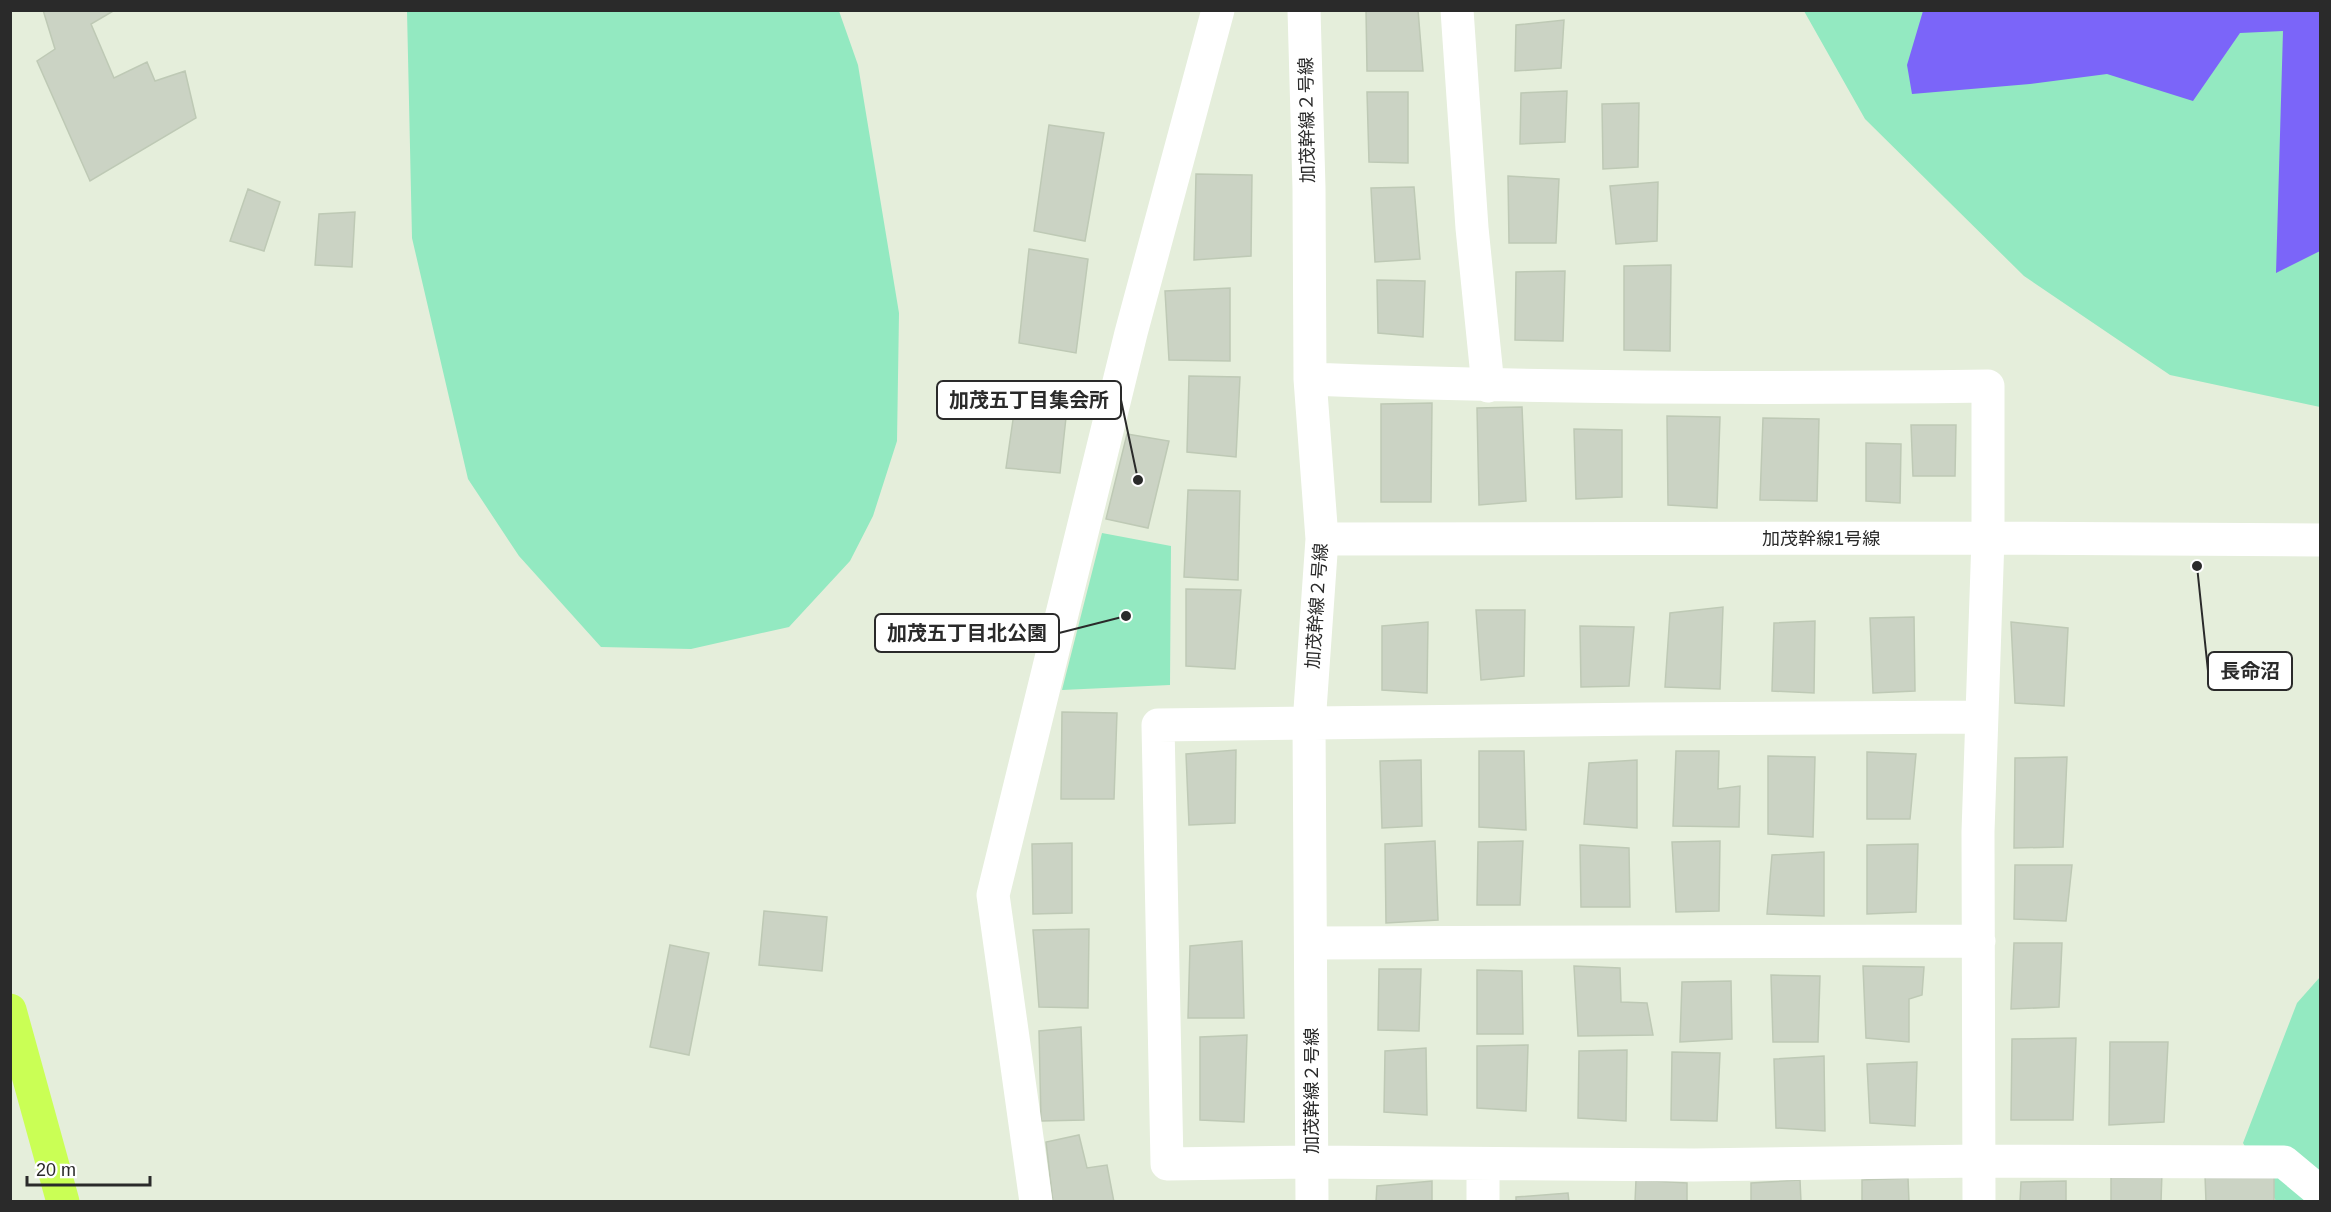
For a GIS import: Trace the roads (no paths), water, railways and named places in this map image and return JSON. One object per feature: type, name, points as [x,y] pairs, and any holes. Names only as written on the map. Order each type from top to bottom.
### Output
[{"type":"highway","points":[[10,1010],[63,1202]]},
{"type":"street","points":[[1036,1202],[993,895],[1131,333],[1218,10]]},
{"type":"street","name":"加茂幹線２号線","points":[[1304,10],[1309,189],[1310,379],[1322,539],[1309,724],[1312,1202]]},
{"type":"street","points":[[1457,10],[1472,228],[1488,386]]},
{"type":"street","points":[[1310,379],[1488,386],[1795,389],[1988,386],[1988,538],[1980,717],[1979,1202]]},
{"type":"street","name":"加茂幹線1号線","points":[[1322,539],[2320,540]]},
{"type":"street","points":[[1980,717],[1158,725],[1167,1164],[1313,1162],[1694,1165],[1980,1161],[2284,1162],[2320,1192]]},
{"type":"street","points":[[1312,943],[1978,941]]},
{"type":"street","points":[[1483,1164],[1483,1202]]},
{"type":"place","name":"加茂五丁目集会所","points":[[1138,480]]},
{"type":"place","name":"長命沼","points":[[2197,566]]},
{"type":"place","name":"加茂五丁目北公園","points":[[1126,616]]}]
